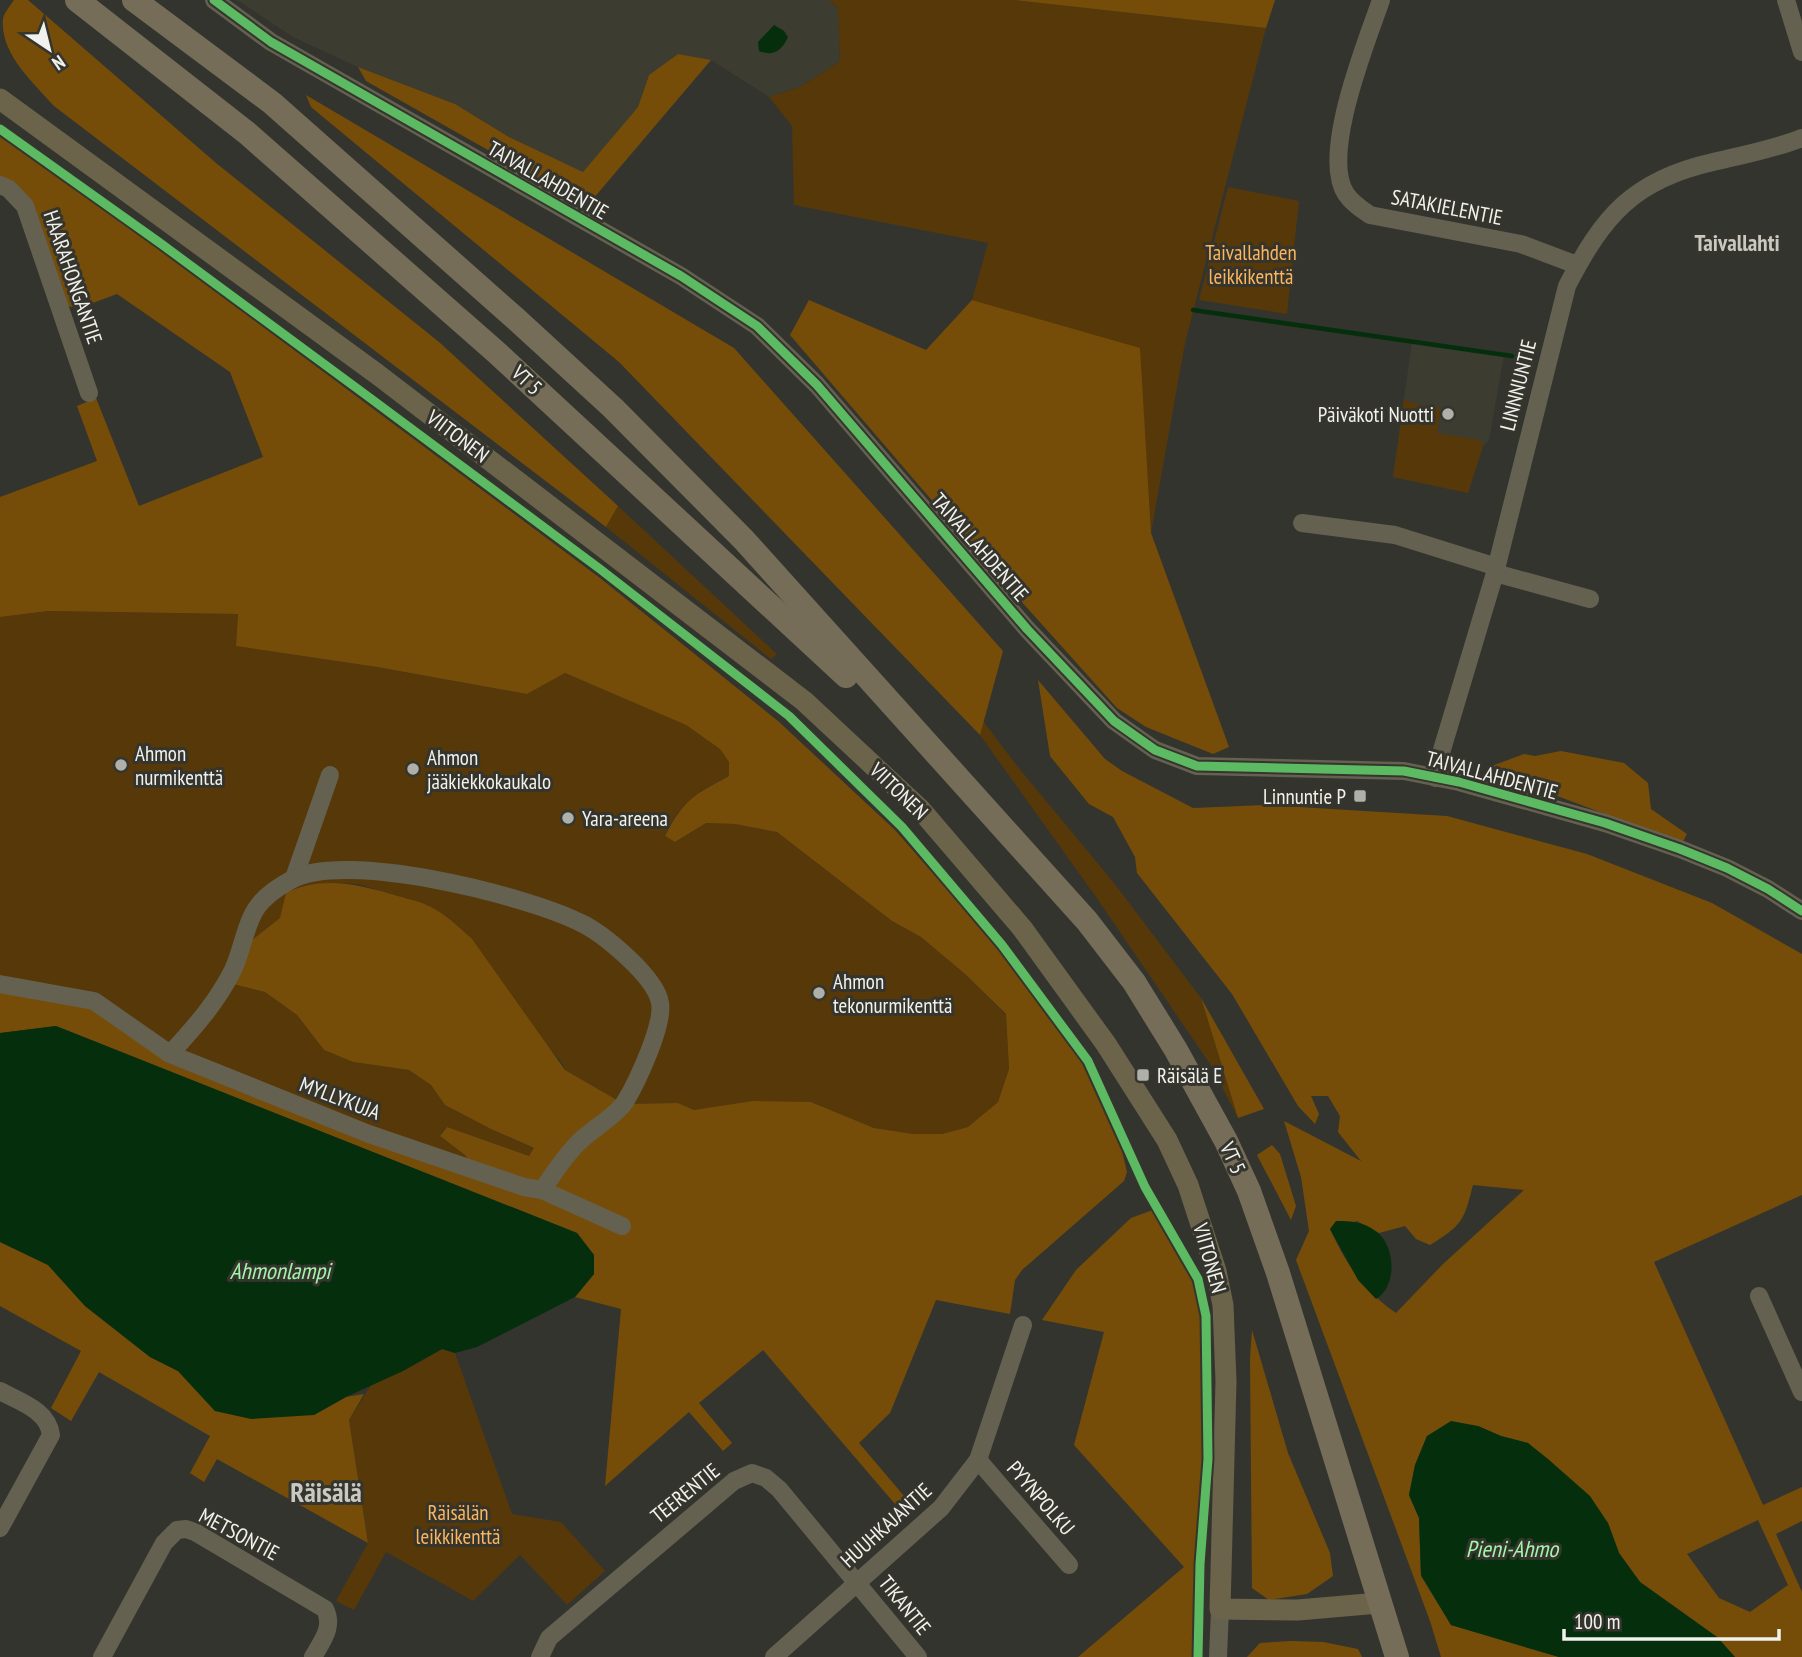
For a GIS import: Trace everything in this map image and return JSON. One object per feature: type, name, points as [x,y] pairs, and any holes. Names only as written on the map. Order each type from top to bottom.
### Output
[{"type":"highway","name":"VT 5","points":[[77,0],[247,133],[496,352],[959,782]]},
{"type":"highway","name":"VT 5","points":[[134,0],[272,103],[613,408],[744,540],[959,782],[1087,921],[1134,982],[1176,1050],[1226,1141],[1249,1191],[1278,1273],[1379,1603]]},
{"type":"highway","points":[[1379,1603],[1397,1657]]},
{"type":"main road","name":"VIITONEN","points":[[0,99],[377,374],[804,701],[921,810],[1022,928],[1135,1086],[1167,1140],[1188,1185],[1216,1271],[1223,1305],[1226,1381],[1220,1609]]},
{"type":"main road","points":[[1220,1609],[1298,1610],[1379,1603]]},
{"type":"street","name":"TAIVALLAHDENTIE","points":[[214,0],[282,49],[681,276],[757,326],[817,385],[1027,629],[1114,721],[1154,750],[1197,766],[1404,771],[1436,778],[1605,823],[1658,841],[1727,868],[1768,889],[1802,911]]},
{"type":"street","name":"SATAKIELENTIE","points":[[1381,0],[1346,108],[1339,159],[1339,175],[1345,193],[1370,215],[1521,244],[1577,265]]},
{"type":"street","points":[[1786,0],[1802,52]]},
{"type":"street","name":"LINNNUNTIE","points":[[1436,778],[1441,753],[1496,570],[1567,286],[1577,265],[1600,228],[1621,204],[1654,182],[1710,163],[1802,138]]},
{"type":"street","name":"HAARAHONGANTIE","points":[[0,185],[9,189],[25,206],[89,393]]},
{"type":"street","points":[[1301,523],[1395,535],[1590,599]]},
{"type":"street","points":[[294,878],[330,775]]},
{"type":"street","points":[[170,1055],[204,1017],[234,969],[257,906],[274,890],[294,878],[350,868],[471,886],[580,922],[621,950],[642,972],[660,1002],[659,1024],[653,1043],[624,1104],[577,1144],[542,1190]]},
{"type":"street","name":"MYLLYKUJA","points":[[0,985],[94,1001],[170,1055],[369,1134],[542,1190],[622,1226]]},
{"type":"street","points":[[1759,1296],[1802,1392]]},
{"type":"street","name":"HUUHKAJANTIE","points":[[774,1657],[941,1508],[978,1460],[1023,1325]]},
{"type":"street","points":[[0,1391],[43,1414],[48,1421],[51,1435],[0,1528]]},
{"type":"street","name":"PYYNPOLKU","points":[[978,1460],[1069,1565]]},
{"type":"street","name":"TEERENTIE","points":[[540,1657],[549,1638],[606,1588],[734,1481],[752,1473],[766,1478],[779,1489],[857,1582]]},
{"type":"street","name":"METSONTIE","points":[[102,1657],[164,1543],[177,1530],[186,1529],[325,1609],[329,1627],[313,1657]]},
{"type":"street","name":"TIKANTIE","points":[[857,1582],[918,1657]]},
{"type":"street","points":[[1218,1657],[1220,1609]]},
{"type":"shaded area","points":[[14,0],[28,0],[216,163],[439,342],[618,506],[606,527],[54,106],[20,67],[7,44],[3,19]]},
{"type":"shaded area","points":[[237,0],[829,0],[838,8],[840,61],[800,87],[769,97],[711,60],[678,54],[649,75],[638,107],[583,172],[509,137],[455,104],[358,67],[293,37]]},
{"type":"shaded area","points":[[1014,0],[1275,0],[1266,28]]},
{"type":"shaded area","points":[[678,54],[711,60],[587,206],[366,81],[358,67],[455,104],[509,137],[583,172],[638,107],[649,75]]},
{"type":"shaded area","points":[[306,95],[734,348],[1003,651],[980,735],[619,362],[311,107]]},
{"type":"shaded area","points":[[0,136],[162,251],[600,578],[778,721],[895,830],[997,946],[1083,1061],[1122,1151],[1127,1172],[1124,1181],[1022,1270],[1015,1280],[1010,1314],[936,1300],[890,1413],[859,1443],[916,1510],[907,1518],[763,1350],[699,1403],[732,1443],[723,1451],[689,1412],[605,1486],[621,1309],[575,1297],[594,1274],[594,1255],[577,1233],[56,1026],[0,1033],[0,984],[94,1001],[170,1054],[474,1169],[465,1155],[440,1136],[447,1127],[529,1156],[534,1148],[445,1105],[431,1085],[409,1070],[353,1062],[324,1050],[297,1015],[265,992],[225,982],[251,941],[280,918],[286,893],[314,884],[328,883],[370,888],[421,903],[452,921],[472,939],[565,1070],[624,1104],[678,1103],[694,1110],[753,1101],[811,1102],[874,1128],[913,1134],[942,1134],[968,1127],[998,1102],[1009,1069],[1006,1014],[965,974],[921,937],[892,921],[777,832],[735,824],[706,823],[675,842],[665,836],[691,799],[729,776],[729,762],[720,749],[686,725],[565,673],[527,694],[377,667],[236,646],[238,614],[48,611],[0,617],[0,497],[97,461],[77,406],[96,398],[139,506],[263,457],[230,372],[117,294],[79,308],[60,305],[25,206],[0,185]]},
{"type":"shaded area","points":[[809,300],[926,350],[972,300],[1140,348],[1151,533],[1229,747],[1213,754],[1146,727],[1117,708],[959,532],[790,335]]},
{"type":"shaded area","name":"Päiväkoti Nuotti","points":[[1412,342],[1504,355],[1489,440],[1483,446],[1468,493],[1393,477]]},
{"type":"shaded area","points":[[1038,680],[1105,759],[1122,771],[1193,808],[1265,805],[1447,816],[1587,854],[1712,903],[1802,954],[1802,1195],[1654,1262],[1763,1505],[1802,1487],[1802,1521],[1776,1534],[1802,1592],[1802,1657],[1735,1657],[1717,1637],[1640,1582],[1619,1553],[1608,1523],[1528,1443],[1478,1426],[1427,1436],[1415,1465],[1409,1495],[1419,1518],[1421,1576],[1451,1625],[1559,1657],[1441,1657],[1296,1260],[1309,1231],[1301,1177],[1284,1121],[1361,1161],[1338,1132],[1340,1116],[1328,1096],[1311,1096],[1319,1114],[1315,1124],[1298,1106],[1232,994],[1137,873],[1135,857],[1113,817],[1089,804],[1050,756]],"holes":[[[1473,1185],[1524,1190],[1442,1265],[1396,1313],[1374,1296],[1357,1276],[1330,1229],[1357,1221],[1379,1233],[1405,1226],[1416,1239],[1430,1245],[1460,1221]],[[1758,1520],[1788,1585],[1750,1612],[1719,1598],[1687,1554]]]},
{"type":"shaded area","points":[[1561,751],[1624,763],[1648,783],[1651,809],[1687,834],[1682,843],[1489,767],[1524,754],[1535,756]]},
{"type":"shaded area","points":[[1201,998],[1264,1109],[1238,1118]]},
{"type":"shaded area","points":[[1272,1145],[1280,1154],[1296,1206],[1291,1220],[1257,1155]]},
{"type":"shaded area","points":[[1158,1208],[1198,1279],[1206,1316],[1208,1459],[1200,1564],[1198,1657],[1078,1657],[1184,1567],[1074,1445],[1104,1332],[1042,1320],[1076,1270],[1131,1218]]},
{"type":"shaded area","points":[[0,1242],[48,1265],[85,1306],[150,1357],[178,1371],[215,1411],[314,1415],[346,1397],[364,1394],[349,1420],[368,1543],[217,1459],[204,1482],[190,1473],[210,1436],[99,1372],[71,1421],[51,1408],[81,1351],[0,1306]]},
{"type":"shaded area","points":[[1252,1330],[1288,1453],[1330,1553],[1333,1576],[1307,1594],[1269,1600],[1252,1588]]},
{"type":"shaded area","points":[[1323,1642],[1358,1649],[1362,1657],[1247,1657],[1260,1643]]},
{"type":"green space","points":[[829,0],[1014,0],[1266,28],[1185,343],[1151,533],[1139,349],[972,300],[988,243],[794,205],[792,126],[769,97],[800,87],[840,61],[838,8]]},
{"type":"green space","name":"Taivallahden leikkikenttä","points":[[1228,187],[1299,201],[1287,314],[1199,300]]},
{"type":"green space","points":[[1404,399],[1415,404],[1441,408],[1437,433],[1480,440],[1483,446],[1468,493],[1393,477]]},
{"type":"green space","points":[[618,506],[777,654],[771,659],[606,527]]},
{"type":"green space","points":[[48,611],[238,614],[236,646],[377,667],[527,694],[565,673],[686,725],[720,749],[729,762],[729,776],[691,799],[677,814],[665,836],[675,842],[706,823],[735,824],[777,832],[892,921],[921,937],[965,974],[1006,1015],[1009,1069],[998,1102],[968,1127],[942,1134],[913,1134],[874,1128],[811,1102],[694,1110],[678,1103],[624,1104],[565,1070],[562,1063],[428,905],[358,884],[302,886],[287,893],[281,918],[251,941],[226,982],[265,992],[297,1015],[324,1050],[353,1062],[409,1070],[431,1085],[445,1105],[535,1149],[529,1156],[446,1127],[440,1136],[465,1155],[475,1170],[0,984],[0,617]]},
{"type":"green space","points":[[983,721],[1114,883],[1201,998],[1238,1118],[1210,1064],[1096,897],[980,735]]},
{"type":"green space","name":"Räisälän leikkikenttä","points":[[442,1349],[455,1353],[512,1514],[561,1522],[605,1571],[567,1605],[520,1555],[473,1601],[386,1552],[354,1610],[336,1601],[368,1543],[349,1420],[371,1385]]},
{"type":"water","points":[[774,25],[784,31],[788,37],[786,42],[773,53],[759,51],[758,42]]},
{"type":"water","name":"Ahmonlampi","points":[[56,1026],[577,1233],[594,1255],[594,1274],[575,1297],[477,1347],[455,1353],[442,1349],[314,1415],[251,1419],[215,1411],[178,1371],[150,1357],[85,1306],[48,1265],[0,1242],[0,1033]]},
{"type":"water","points":[[1336,1221],[1367,1226],[1377,1232],[1388,1247],[1391,1276],[1388,1286],[1376,1299],[1358,1280],[1330,1229]]},
{"type":"water","name":"Pieni-Ahmo","points":[[1451,1421],[1478,1426],[1528,1443],[1548,1459],[1590,1496],[1608,1523],[1619,1553],[1640,1582],[1717,1637],[1735,1657],[1559,1657],[1451,1625],[1421,1575],[1419,1518],[1409,1495],[1415,1465],[1427,1436]]},
{"type":"waterway","points":[[1193,310],[1512,356]]},
{"type":"cycle path","points":[[214,0],[271,42],[681,276],[757,326],[817,385],[1027,629],[1114,721],[1155,750],[1197,766],[1404,771],[1459,782],[1605,823],[1680,849],[1727,868],[1768,889],[1802,911]]},
{"type":"cycle path","points":[[0,129],[160,243],[600,569],[789,716],[902,827],[1002,945],[1088,1061],[1145,1187],[1198,1279],[1206,1316],[1208,1459],[1200,1564],[1198,1657]]},
{"type":"place","name":"Päiväkoti Nuotti","points":[[1448,414]]},
{"type":"place","name":"Ahmon nurmikenttä","points":[[121,765]]},
{"type":"place","name":"Ahmon jääkiekkokaukalo","points":[[413,769]]},
{"type":"place","name":"Linnuntie P","points":[[1360,796]]},
{"type":"place","name":"Yara-areena","points":[[568,818]]},
{"type":"place","name":"Ahmon tekonurmikenttä","points":[[819,993]]},
{"type":"place","name":"Räisälä E","points":[[1143,1075]]},
{"type":"district","name":"Taivallahti","points":[[1737,242]]},
{"type":"district","name":"Räisälä","points":[[326,1491]]}]
